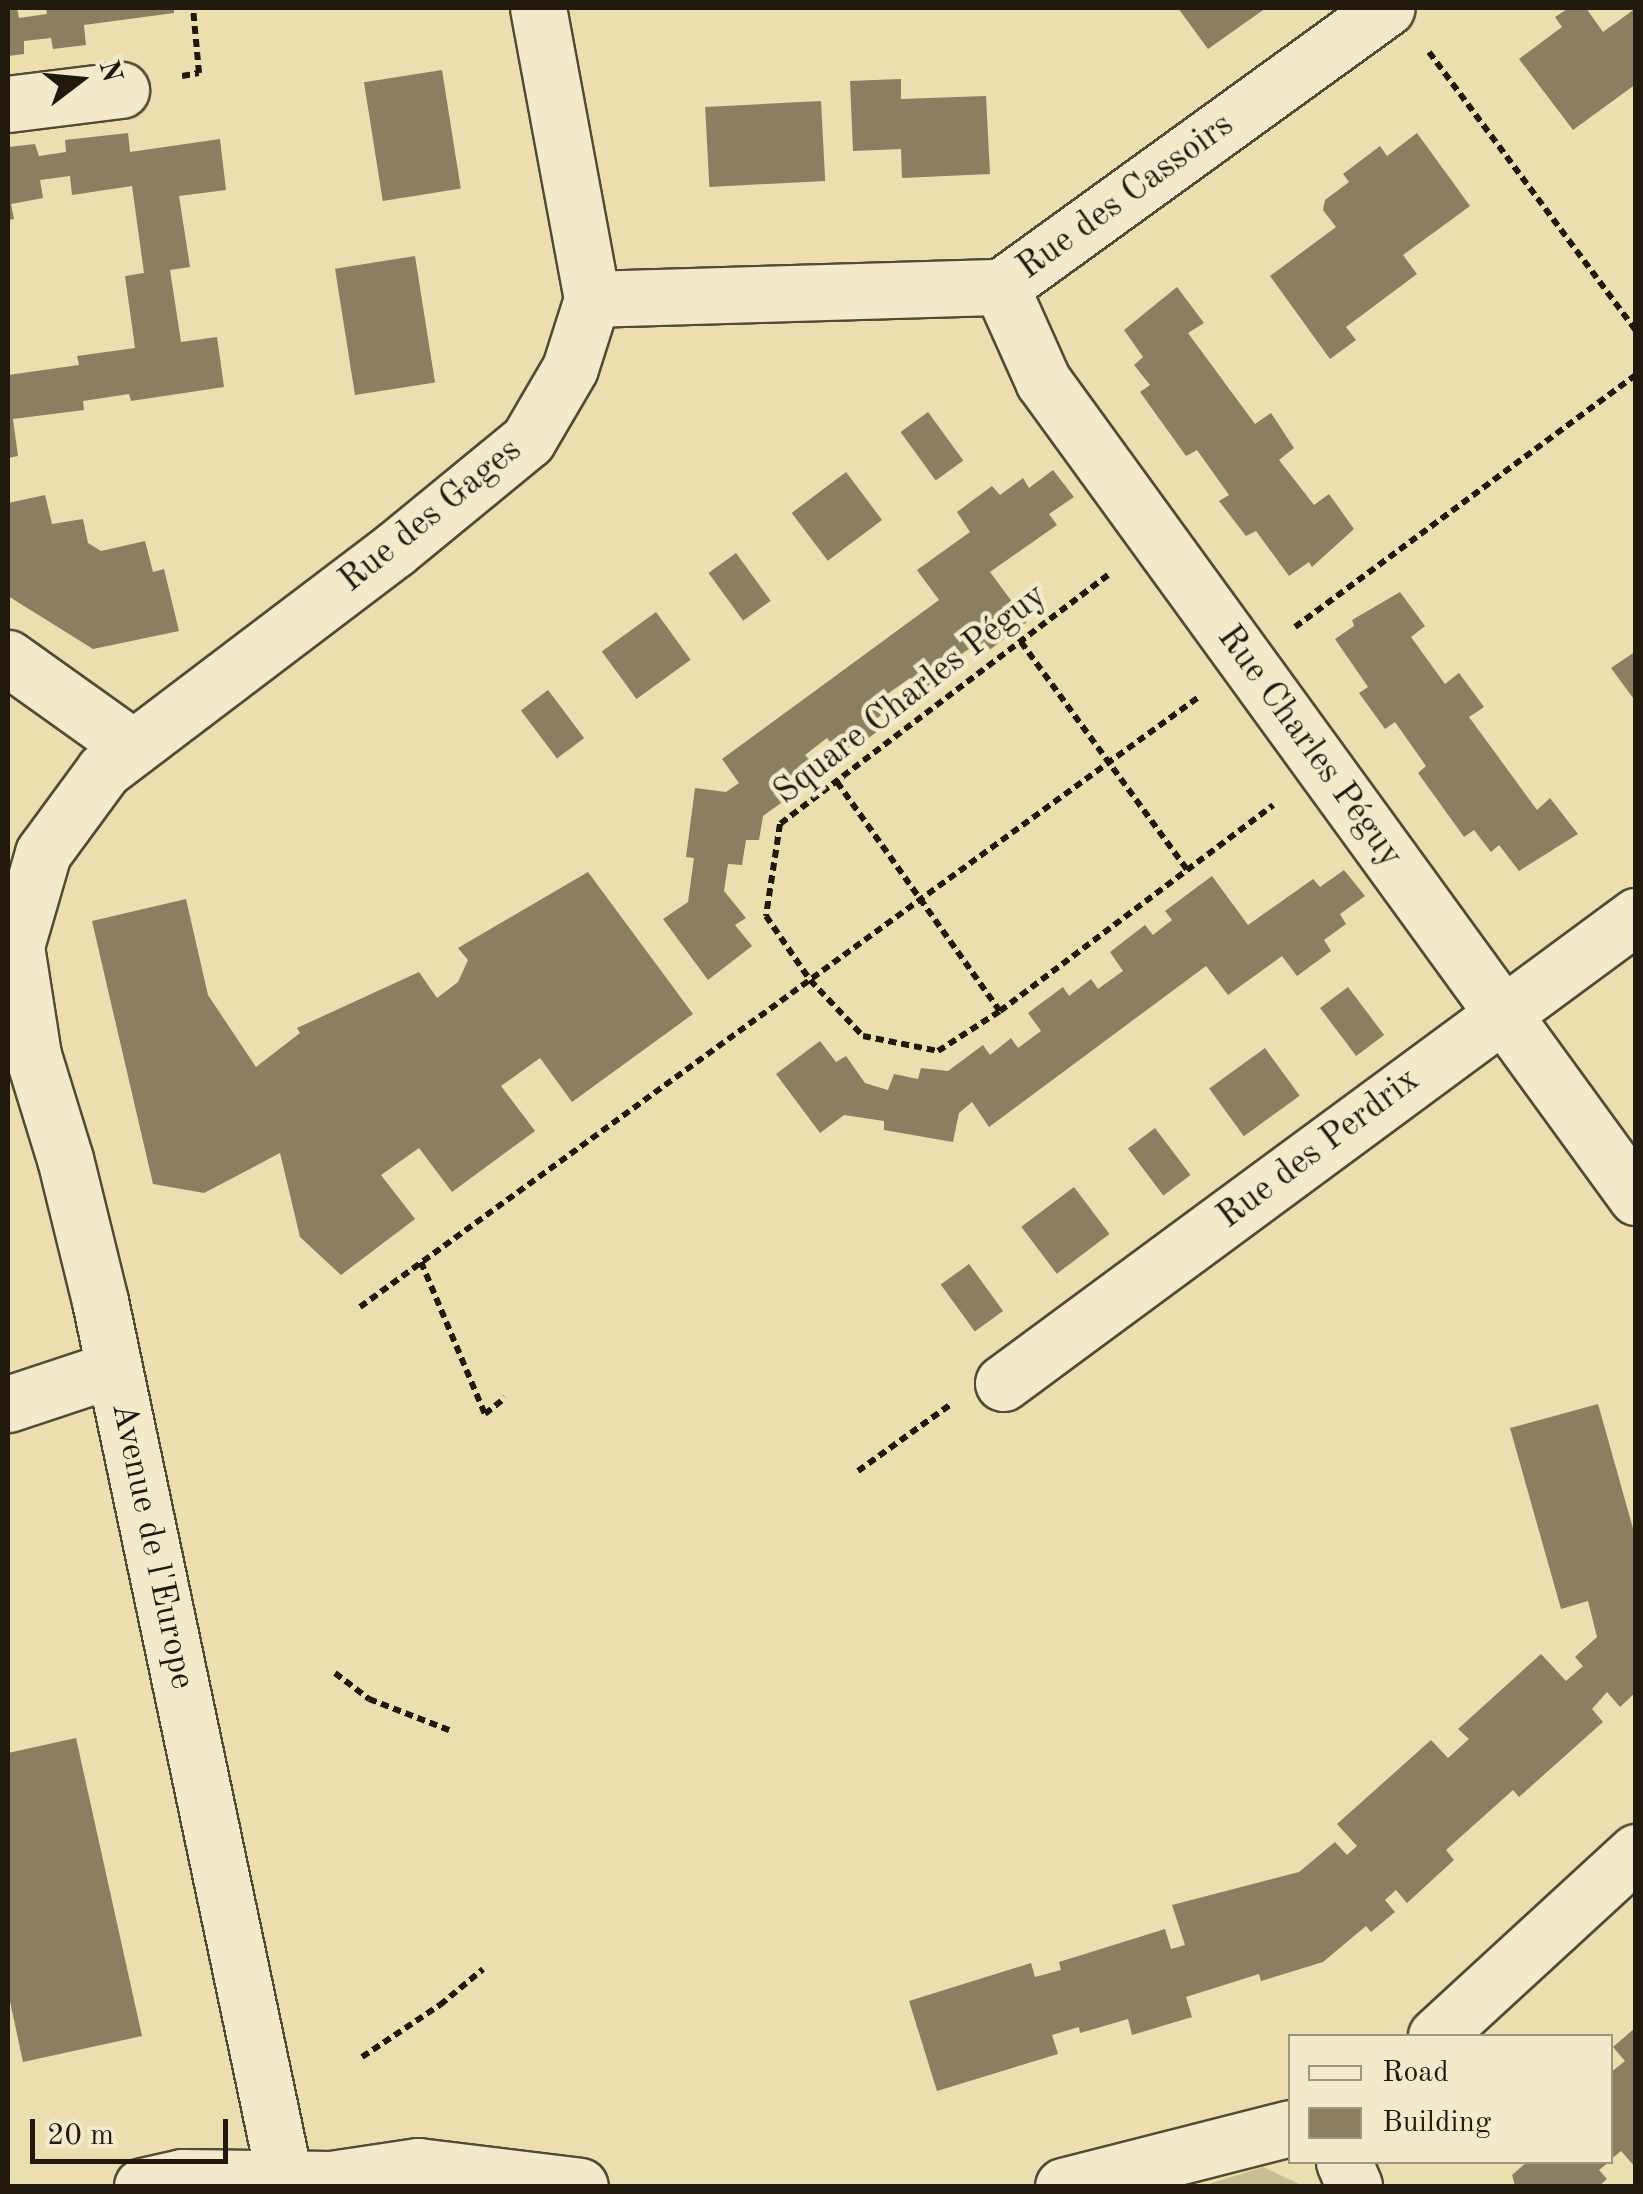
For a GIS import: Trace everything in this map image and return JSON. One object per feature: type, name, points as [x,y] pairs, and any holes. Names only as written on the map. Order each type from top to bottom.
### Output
[{"type":"street","name":"Rue des Gages","points":[[16,905],[43,852],[104,770],[394,550],[528,440],[570,368],[592,300],[538,8]]},
{"type":"street","name":"Rue des Cassoirs","points":[[592,300],[1001,287],[1402,22]]},
{"type":"street","points":[[8,104],[121,90]]},
{"type":"street","name":"Rue Charles Péguy","points":[[1001,287],[1043,381],[1636,1197]]},
{"type":"street","points":[[8,658],[133,747]]},
{"type":"street","name":"Avenue de l'Europe","points":[[16,905],[19,988],[114,1369],[285,2182]]},
{"type":"street","name":"Rue des Perdrix","points":[[1003,1383],[1636,916]]},
{"type":"street","points":[[8,1404],[114,1369]]},
{"type":"street","points":[[1438,2034],[1636,1852]]},
{"type":"street","points":[[1063,2186],[1288,2129]]},
{"type":"street","points":[[142,2186],[182,2177],[285,2182],[331,2179],[418,2166],[580,2186]]},
{"type":"path","points":[[1402,22],[1636,331]]},
{"type":"path","points":[[360,1307],[1636,375]]},
{"type":"path","name":"Square Charles Péguy","points":[[1157,538],[780,824],[766,916],[810,980],[863,1036],[938,1051],[1000,1012],[1324,767]]},
{"type":"path","points":[[1021,642],[1188,870]]},
{"type":"path","points":[[836,782],[1000,1012]]},
{"type":"path","points":[[421,1262],[485,1414],[506,1398]]},
{"type":"path","points":[[858,1470],[982,1382],[1003,1383]]},
{"type":"path","points":[[335,1673],[368,1699],[449,1730]]},
{"type":"path","points":[[362,2057],[440,2005],[482,1969]]},
{"type":"shaded area","points":[[1263,2167],[1303,2186],[1203,2186]]},
{"type":"building","points":[[8,8],[17,8],[19,18],[47,14],[46,8],[174,8],[174,13],[84,25],[86,45],[53,49],[51,38],[24,41],[24,54],[8,56]]},
{"type":"building","points":[[1178,8],[1266,8],[1208,49]]},
{"type":"building","points":[[1569,8],[1586,8],[1603,32],[1636,8],[1636,84],[1573,130],[1519,59],[1562,27],[1555,17]]},
{"type":"building","points":[[442,70],[461,189],[383,201],[364,82]]},
{"type":"building","points":[[901,79],[901,99],[986,96],[990,174],[902,178],[901,149],[853,151],[850,81]]},
{"type":"building","points":[[821,101],[825,181],[709,187],[705,107]]},
{"type":"building","points":[[128,133],[130,152],[220,139],[226,190],[179,196],[190,267],[170,270],[181,342],[217,337],[224,387],[131,401],[129,394],[83,401],[84,410],[13,419],[18,456],[8,458],[8,375],[79,365],[77,356],[135,348],[125,276],[144,273],[132,186],[72,195],[70,176],[40,180],[43,198],[11,204],[14,219],[8,220],[8,147],[35,144],[39,156],[66,152],[65,140]]},
{"type":"building","points":[[1417,133],[1470,206],[1403,255],[1417,274],[1346,327],[1356,340],[1330,359],[1270,276],[1336,227],[1323,210],[1325,200],[1349,182],[1343,174],[1380,146],[1387,156]]},
{"type":"building","points":[[415,256],[435,382],[355,395],[335,269]]},
{"type":"building","points":[[1177,287],[1204,323],[1188,333],[1255,424],[1271,413],[1294,448],[1279,460],[1314,505],[1329,494],[1354,529],[1312,567],[1309,562],[1289,576],[1256,531],[1246,536],[1219,501],[1229,495],[1197,450],[1186,456],[1140,392],[1150,385],[1134,365],[1143,357],[1124,330]]},
{"type":"building","points":[[928,412],[963,461],[936,481],[900,432]]},
{"type":"building","points":[[1053,470],[1074,497],[1049,514],[1057,525],[990,572],[1027,622],[980,657],[973,646],[953,660],[961,671],[925,697],[910,678],[886,695],[893,706],[872,722],[878,731],[843,757],[827,738],[805,755],[813,764],[792,780],[799,790],[763,816],[759,840],[746,840],[742,865],[728,864],[724,891],[746,918],[735,925],[752,946],[708,980],[663,919],[688,902],[694,858],[686,857],[695,788],[726,792],[739,783],[722,759],[939,600],[917,570],[970,532],[957,512],[992,486],[1000,495],[1023,478],[1029,488]]},
{"type":"building","points":[[846,472],[882,520],[828,561],[792,513]]},
{"type":"building","points":[[45,495],[52,524],[83,519],[88,543],[101,551],[145,541],[153,572],[164,569],[179,631],[93,649],[8,596],[8,503]]},
{"type":"building","points":[[736,553],[771,601],[743,621],[708,573]]},
{"type":"building","points":[[1400,592],[1425,626],[1411,637],[1445,684],[1459,673],[1484,707],[1469,717],[1537,810],[1550,798],[1578,834],[1519,871],[1499,845],[1491,852],[1474,830],[1464,837],[1418,773],[1426,766],[1395,722],[1385,729],[1359,693],[1368,687],[1335,639],[1354,626],[1352,620]]},
{"type":"building","points":[[656,612],[691,660],[636,699],[602,651]]},
{"type":"building","points":[[1636,651],[1636,702],[1611,668]]},
{"type":"building","points":[[548,690],[584,738],[557,758],[521,710]]},
{"type":"building","points":[[1344,870],[1365,896],[1340,914],[1346,924],[1324,940],[1331,951],[1297,976],[1282,956],[1228,995],[1206,966],[989,1127],[972,1102],[959,1113],[953,1142],[884,1130],[884,1121],[844,1115],[820,1133],[776,1074],[820,1041],[836,1062],[846,1056],[865,1083],[888,1090],[894,1074],[918,1079],[921,1068],[948,1071],[983,1045],[990,1055],[1011,1038],[1018,1048],[1041,1031],[1028,1013],[1063,987],[1069,996],[1091,979],[1098,989],[1123,971],[1110,952],[1145,925],[1153,935],[1172,920],[1165,911],[1212,876],[1248,925],[1313,879],[1320,887]]},
{"type":"building","points":[[588,872],[693,1014],[572,1102],[540,1058],[501,1086],[535,1131],[452,1192],[419,1148],[381,1175],[415,1219],[341,1275],[300,1237],[280,1153],[204,1193],[153,1184],[92,921],[186,899],[208,995],[256,1067],[300,1033],[297,1028],[419,972],[437,998],[458,982],[468,960],[458,948]]},
{"type":"building","points":[[1348,987],[1384,1035],[1356,1056],[1320,1008]]},
{"type":"building","points":[[1265,1048],[1300,1096],[1244,1136],[1209,1089]]},
{"type":"building","points":[[1155,1128],[1191,1175],[1163,1196],[1128,1148]]},
{"type":"building","points":[[1074,1187],[1110,1234],[1057,1274],[1021,1227]]},
{"type":"building","points":[[969,1264],[1003,1311],[975,1331],[941,1285]]},
{"type":"building","points":[[1598,1404],[1636,1539],[1636,1692],[1620,1707],[1607,1692],[1592,1709],[1603,1722],[1519,1797],[1513,1790],[1446,1850],[1454,1860],[1407,1903],[1396,1890],[1385,1900],[1395,1912],[1371,1932],[1366,1926],[1323,1962],[1261,1981],[1259,1974],[1186,1997],[1192,2017],[1132,2035],[1128,2019],[1080,2033],[1079,2027],[1052,2035],[1058,2054],[937,2091],[909,2001],[1031,1963],[1035,1977],[1061,1970],[1059,1962],[1165,1929],[1171,1949],[1185,1945],[1172,1905],[1299,1872],[1335,1842],[1347,1855],[1357,1846],[1337,1824],[1431,1740],[1448,1758],[1469,1739],[1458,1729],[1541,1654],[1566,1681],[1583,1666],[1575,1657],[1597,1637],[1588,1601],[1561,1609],[1510,1428]]},
{"type":"building","points":[[76,1738],[142,2036],[23,2062],[8,1992],[8,1753]]},
{"type":"building","points":[[1636,2027],[1636,2168],[1621,2151],[1613,2158],[1613,2071],[1625,2061],[1613,2047]]},
{"type":"building","points":[[1525,2164],[1606,2164],[1599,2170],[1607,2179],[1599,2186],[1515,2186],[1512,2175]]}]
